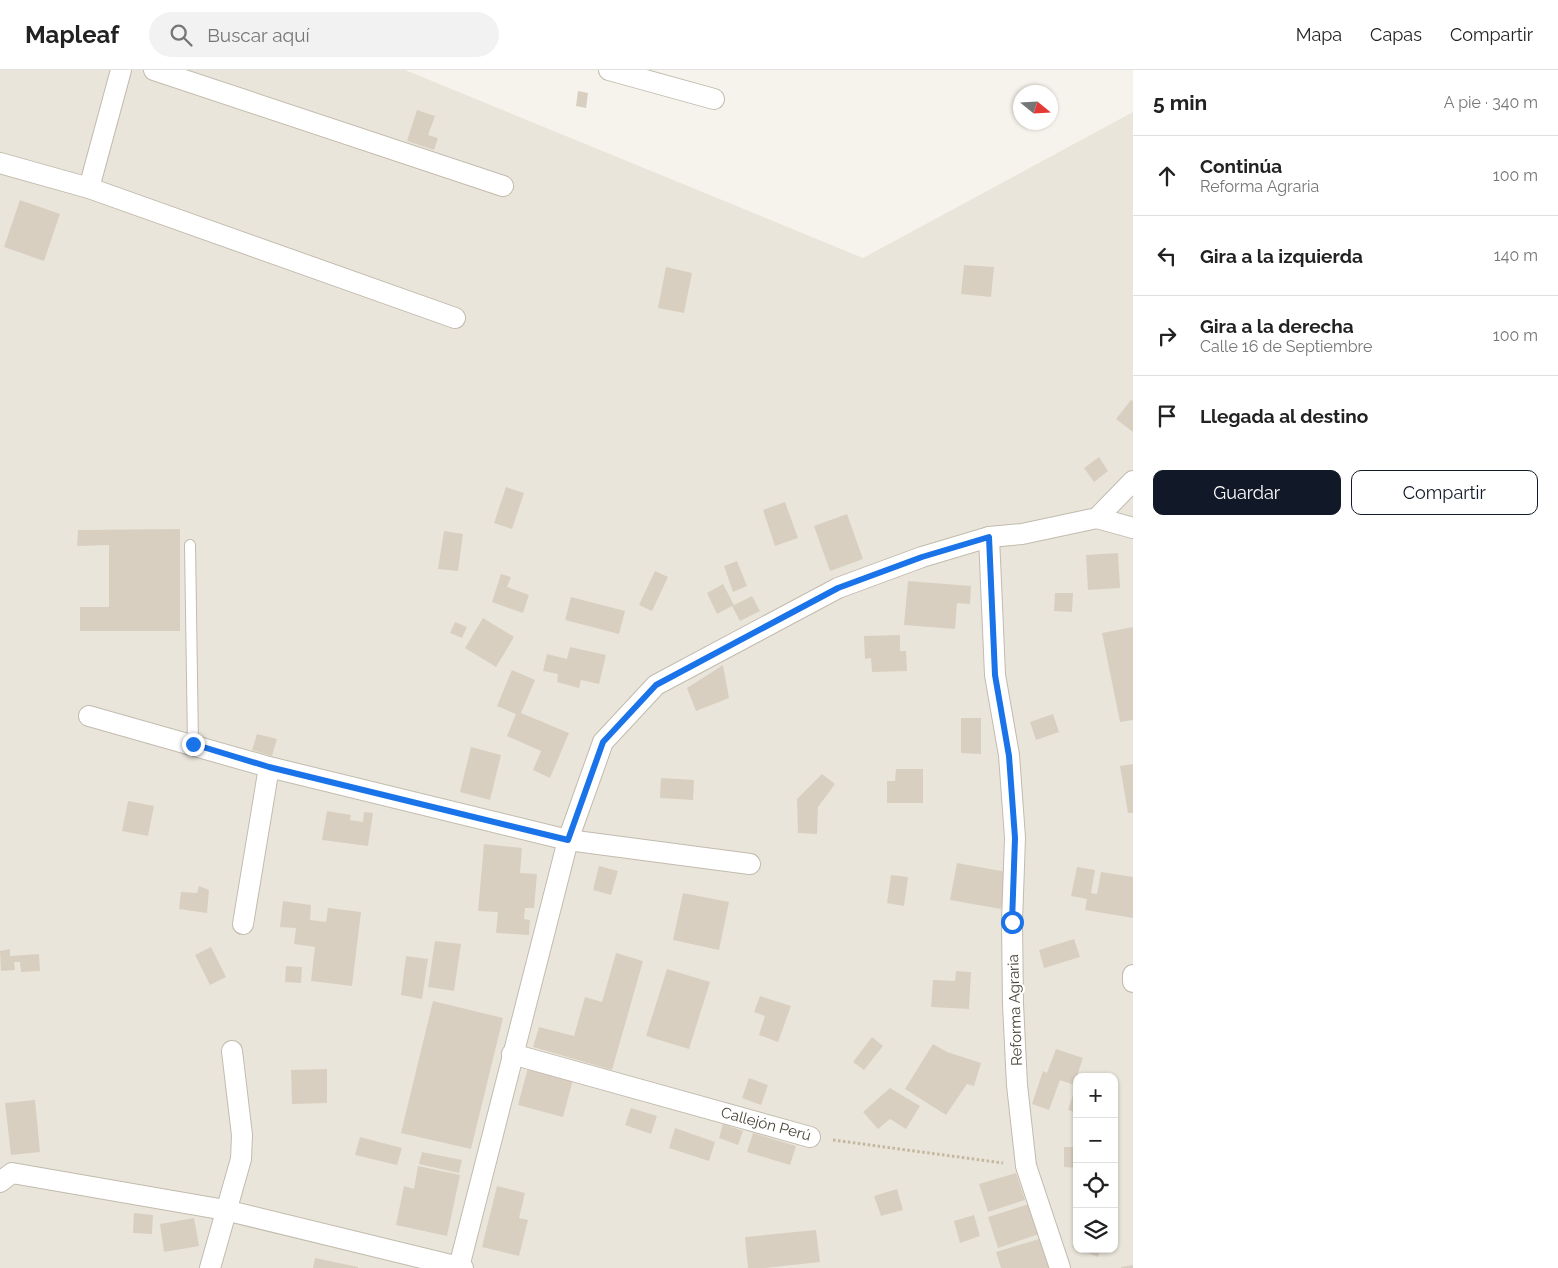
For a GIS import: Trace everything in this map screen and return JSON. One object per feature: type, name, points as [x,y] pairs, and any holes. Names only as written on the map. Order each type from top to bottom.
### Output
[{"type":"street","points":[[89,188],[121,70]]},
{"type":"street","points":[[154,70],[503,186]]},
{"type":"street","points":[[609,70],[714,99]]},
{"type":"street","points":[[0,164],[89,188],[455,318]]},
{"type":"street","points":[[1097,518],[1133,482]]},
{"type":"street","points":[[0,1182],[12,1173],[225,1210],[461,1268],[512,1054],[568,840],[603,742],[656,685],[838,588],[922,557],[989,537],[1022,534],[1097,518],[1133,528]]},
{"type":"street","name":"Reforma Agraria","points":[[989,537],[995,675],[1009,756],[1015,838],[1012,922],[1013,1004],[1017,1085],[1026,1166],[1060,1268]]},
{"type":"street","points":[[88,716],[193,744],[269,767],[568,840],[750,864]]},
{"type":"street","points":[[244,924],[269,767]]},
{"type":"street","points":[[1133,975],[1133,982]]},
{"type":"street","points":[[210,1268],[241,1159],[242,1135],[232,1051]]},
{"type":"street","name":"Callejón Perú","points":[[512,1054],[810,1137]]},
{"type":"lane","points":[[190,545],[193,744]]},
{"type":"path","name":"Callejón Perú","points":[[810,1137],[1026,1166]]},
{"type":"shaded area","points":[[0,70],[405,70],[863,258],[1133,112],[1133,1268],[0,1268]]},
{"type":"building","points":[[578,91],[588,93],[586,108],[576,106]]},
{"type":"building","points":[[417,110],[435,116],[428,135],[438,138],[434,150],[407,141]]},
{"type":"building","points":[[20,200],[60,214],[44,261],[4,247]]},
{"type":"building","points":[[964,265],[994,267],[991,297],[961,294]]},
{"type":"building","points":[[666,267],[692,273],[684,313],[658,308]]},
{"type":"building","points":[[1131,400],[1133,401],[1133,432],[1116,419]]},
{"type":"building","points":[[1099,457],[1108,471],[1094,482],[1084,468]]},
{"type":"building","points":[[506,487],[524,493],[512,529],[494,523]]},
{"type":"building","points":[[785,502],[798,538],[775,546],[763,510]]},
{"type":"building","points":[[847,514],[863,559],[830,571],[814,526]]},
{"type":"building","points":[[180,529],[180,631],[80,631],[80,607],[109,607],[109,545],[77,546],[78,530]]},
{"type":"building","points":[[444,531],[463,534],[458,571],[438,569]]},
{"type":"building","points":[[1118,553],[1120,588],[1088,590],[1086,555]]},
{"type":"building","points":[[737,561],[747,586],[733,592],[724,566]]},
{"type":"building","points":[[655,571],[668,577],[652,611],[639,605]]},
{"type":"building","points":[[501,574],[511,577],[507,587],[529,595],[523,613],[492,602]]},
{"type":"building","points":[[908,581],[971,586],[970,604],[957,603],[955,629],[904,625]]},
{"type":"building","points":[[723,584],[734,605],[752,596],[760,611],[740,621],[732,606],[717,614],[707,593]]},
{"type":"building","points":[[1055,593],[1073,593],[1072,612],[1054,611]]},
{"type":"building","points":[[571,597],[625,611],[619,634],[565,620]]},
{"type":"building","points":[[483,618],[514,637],[496,667],[465,648]]},
{"type":"building","points":[[455,622],[467,627],[462,638],[450,633]]},
{"type":"building","points":[[1133,627],[1133,720],[1120,722],[1102,633]]},
{"type":"building","points":[[900,635],[900,651],[906,651],[907,671],[872,672],[871,658],[865,659],[864,636]]},
{"type":"building","points":[[570,647],[606,655],[599,684],[581,680],[579,688],[557,682],[558,674],[543,671],[547,654],[567,659]]},
{"type":"building","points":[[723,665],[729,698],[696,711],[687,688]]},
{"type":"building","points":[[512,670],[535,680],[521,713],[569,733],[550,778],[533,770],[541,751],[507,736],[516,714],[497,706]]},
{"type":"building","points":[[1053,714],[1059,732],[1036,740],[1030,722]]},
{"type":"building","points":[[961,718],[981,718],[981,754],[961,753]]},
{"type":"building","points":[[257,734],[277,739],[272,756],[252,750]]},
{"type":"building","points":[[471,747],[501,755],[490,800],[460,792]]},
{"type":"building","points":[[1133,764],[1133,813],[1128,813],[1120,766]]},
{"type":"building","points":[[896,769],[923,769],[923,803],[887,803],[887,781],[895,781]]},
{"type":"building","points":[[822,774],[835,784],[818,807],[817,834],[798,833],[797,799]]},
{"type":"building","points":[[661,778],[694,780],[693,800],[660,798]]},
{"type":"building","points":[[128,801],[154,806],[148,836],[122,831]]},
{"type":"building","points":[[327,811],[351,815],[350,820],[363,822],[364,812],[373,813],[368,846],[322,840]]},
{"type":"building","points":[[484,844],[522,848],[520,873],[537,874],[534,908],[525,908],[524,919],[530,920],[529,935],[496,933],[498,912],[478,911]]},
{"type":"building","points":[[957,863],[1007,872],[1001,909],[950,900]]},
{"type":"building","points":[[599,866],[618,871],[611,895],[593,890]]},
{"type":"building","points":[[1077,867],[1095,870],[1091,893],[1097,894],[1101,872],[1133,877],[1133,918],[1085,910],[1087,899],[1071,896]]},
{"type":"building","points":[[891,875],[908,877],[904,906],[887,903]]},
{"type":"building","points":[[199,886],[209,890],[207,913],[179,909],[181,892],[197,893]]},
{"type":"building","points":[[683,893],[729,902],[719,950],[673,940]]},
{"type":"building","points":[[283,901],[311,905],[310,920],[326,922],[328,908],[361,912],[352,986],[311,981],[315,947],[294,944],[296,928],[280,927]]},
{"type":"building","points":[[1074,939],[1080,957],[1044,968],[1039,950]]},
{"type":"building","points":[[435,941],[461,944],[454,991],[428,987]]},
{"type":"building","points":[[211,947],[226,977],[210,985],[195,955]]},
{"type":"building","points":[[10,949],[10,956],[39,954],[40,971],[21,972],[20,962],[14,962],[15,970],[1,971],[0,951]]},
{"type":"building","points":[[616,953],[643,961],[612,1070],[533,1047],[539,1027],[574,1036],[585,997],[602,1002]]},
{"type":"building","points":[[406,956],[428,959],[422,999],[401,995]]},
{"type":"building","points":[[286,966],[302,967],[301,983],[285,982]]},
{"type":"building","points":[[667,969],[710,982],[689,1049],[646,1036]]},
{"type":"building","points":[[956,971],[971,972],[969,1009],[931,1007],[933,980],[955,981]]},
{"type":"building","points":[[760,996],[791,1006],[778,1042],[759,1035],[765,1016],[754,1012]]},
{"type":"building","points":[[433,1001],[503,1018],[471,1149],[401,1133]]},
{"type":"building","points":[[872,1037],[883,1046],[864,1070],[853,1062]]},
{"type":"building","points":[[933,1044],[947,1052],[981,1063],[974,1086],[967,1084],[946,1115],[905,1089]]},
{"type":"building","points":[[1056,1049],[1083,1058],[1078,1073],[1073,1073],[1073,1085],[1060,1080],[1049,1110],[1032,1104],[1043,1071],[1047,1073]]},
{"type":"building","points":[[529,1064],[574,1076],[563,1117],[518,1105]]},
{"type":"building","points":[[327,1069],[327,1103],[292,1104],[291,1070]]},
{"type":"building","points":[[749,1078],[768,1085],[761,1105],[742,1098]]},
{"type":"building","points":[[890,1088],[920,1106],[906,1129],[890,1119],[878,1129],[863,1112]]},
{"type":"building","points":[[1073,1095],[1073,1112],[1068,1110]]},
{"type":"building","points":[[35,1100],[40,1152],[11,1155],[5,1103]]},
{"type":"building","points":[[631,1108],[657,1116],[651,1134],[625,1125]]},
{"type":"building","points":[[723,1124],[743,1131],[738,1145],[719,1138]]},
{"type":"building","points":[[675,1128],[715,1142],[709,1161],[669,1148]]},
{"type":"building","points":[[753,1133],[796,1146],[790,1165],[747,1152]]},
{"type":"building","points":[[360,1137],[402,1148],[397,1165],[355,1155]]},
{"type":"building","points":[[1064,1147],[1073,1147],[1073,1168],[1064,1167]]},
{"type":"building","points":[[422,1152],[462,1160],[459,1173],[419,1164]]},
{"type":"building","points":[[418,1166],[460,1175],[447,1236],[396,1225],[404,1186],[414,1189]]},
{"type":"building","points":[[1016,1173],[1025,1200],[988,1212],[979,1184]]},
{"type":"building","points":[[497,1186],[525,1193],[519,1218],[528,1220],[519,1256],[482,1247]]},
{"type":"building","points":[[897,1189],[903,1210],[881,1216],[874,1196]]},
{"type":"building","points":[[1029,1204],[1039,1234],[998,1248],[988,1217]]},
{"type":"building","points":[[134,1213],[153,1215],[152,1234],[133,1233]]},
{"type":"building","points":[[974,1215],[980,1236],[960,1243],[954,1221]]},
{"type":"building","points":[[194,1218],[199,1246],[164,1252],[160,1224]]},
{"type":"building","points":[[816,1230],[820,1262],[748,1268],[745,1237]]},
{"type":"building","points":[[1042,1238],[1051,1268],[1001,1268],[996,1252]]},
{"type":"building","points":[[1088,1253],[1100,1253],[1098,1257]]},
{"type":"building","points":[[315,1258],[358,1267],[358,1268],[313,1268]]},
{"type":"building","points":[[1133,1265],[1133,1268],[1121,1268],[1121,1267]]},
{"type":"route","points":[[193,744],[269,767],[568,840],[603,742],[656,685],[838,588],[922,557],[989,537],[995,675],[1009,756],[1015,838],[1012,922]]}]
